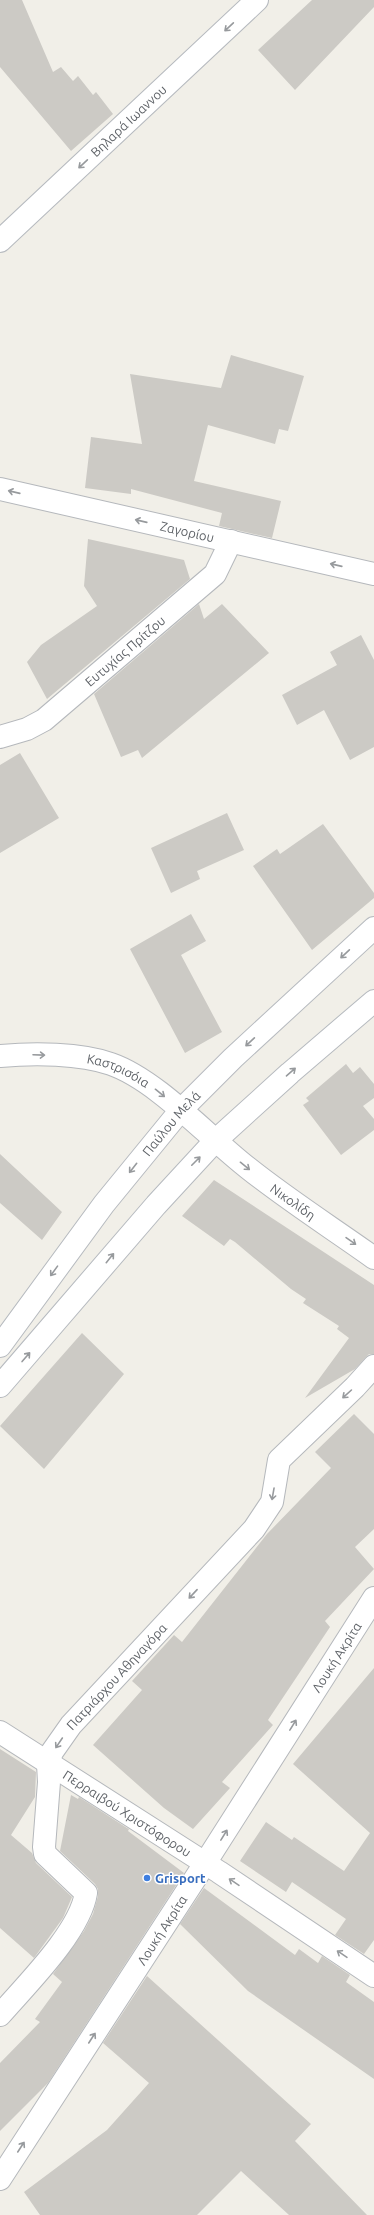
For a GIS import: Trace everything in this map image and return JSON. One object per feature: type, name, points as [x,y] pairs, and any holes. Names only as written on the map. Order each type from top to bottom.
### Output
[{"type":"street","name":"Βηλαρά Ιωαννου","points":[[0,241],[257,0]]},
{"type":"street","name":"Ζαγορίου","points":[[0,489],[374,574]]},
{"type":"street","name":"Ευτυχίας Πρίτζου","points":[[0,737],[27,729],[44,720],[215,574],[231,541]]},
{"type":"street","name":"Παύλου Μελά","points":[[0,1346],[104,1204],[180,1111],[233,1058],[374,928]]},
{"type":"street","points":[[0,1386],[156,1205],[215,1141],[290,1073],[374,1002]]},
{"type":"street","name":"Καστρισόια","points":[[0,1056],[35,1054],[65,1056],[110,1063],[137,1077],[215,1141]]},
{"type":"street","name":"Νικολίδη","points":[[215,1141],[249,1169],[374,1258]]},
{"type":"street","name":"Πατριάρχου Αθηναγόρα","points":[[0,2015],[65,1938],[85,1903],[86,1893],[45,1854],[44,1846],[49,1782],[48,1764],[52,1752],[71,1725],[254,1529],[272,1502],[279,1460],[355,1387],[374,1366]]},
{"type":"street","name":"Λουκή Ακρίτα","points":[[0,2180],[205,1864],[374,1598]]},
{"type":"street","name":"Περραιβού Χριστόφορου","points":[[0,1732],[205,1864],[374,1976]]},
{"type":"building","points":[[0,0],[22,0],[53,72],[61,67],[73,81],[78,76],[93,95],[96,92],[113,114],[71,151],[0,67]]},
{"type":"building","points":[[312,0],[374,0],[374,7],[295,90],[258,50]]},
{"type":"building","points":[[231,355],[304,376],[288,431],[279,429],[275,444],[208,425],[194,481],[281,501],[272,538],[219,526],[222,513],[131,489],[131,494],[85,488],[91,437],[142,444],[130,374],[221,388]]},
{"type":"building","points":[[88,539],[184,560],[190,579],[47,699],[27,662],[41,645],[97,606],[84,586]]},
{"type":"building","points":[[199,604],[204,619],[222,604],[269,653],[142,758],[138,750],[121,757],[94,694]]},
{"type":"building","points":[[361,635],[374,660],[374,747],[350,760],[324,710],[297,725],[282,695],[337,665],[330,652]]},
{"type":"building","points":[[20,753],[59,818],[0,853],[0,765]]},
{"type":"building","points":[[227,813],[244,850],[197,871],[200,879],[171,893],[151,848]]},
{"type":"building","points":[[323,824],[374,893],[374,898],[312,950],[253,866],[277,849],[280,854]]},
{"type":"building","points":[[191,914],[206,941],[181,955],[222,1032],[185,1053],[130,949]]},
{"type":"building","points":[[346,1064],[353,1073],[360,1067],[374,1084],[374,1098],[363,1106],[374,1119],[374,1130],[341,1155],[303,1105],[309,1101],[306,1098]]},
{"type":"building","points":[[0,1154],[62,1212],[42,1240],[0,1203]]},
{"type":"building","points":[[214,1180],[374,1285],[374,1354],[369,1354],[355,1369],[305,1398],[349,1338],[337,1329],[339,1326],[303,1303],[306,1299],[291,1289],[235,1242],[230,1239],[224,1246],[182,1216]]},
{"type":"building","points":[[82,1333],[124,1374],[44,1469],[0,1426]]},
{"type":"building","points":[[354,1414],[374,1434],[374,1529],[355,1547],[374,1569],[325,1621],[330,1627],[268,1720],[273,1725],[222,1782],[230,1788],[193,1829],[164,1808],[93,1745],[142,1690],[132,1681],[174,1635],[182,1642],[267,1534],[331,1468],[315,1452]]},
{"type":"building","points":[[374,1668],[374,1940],[364,1954],[335,1935],[346,1919],[292,1882],[286,1892],[240,1861],[266,1822],[292,1840],[294,1837],[344,1871],[370,1833],[293,1764]]},
{"type":"building","points":[[0,1749],[36,1772],[35,1797],[11,1835],[32,1853],[36,1863],[72,1897],[63,1918],[34,1958],[0,1928]]},
{"type":"building","points":[[71,1795],[78,1799],[79,1797],[129,1829],[128,1831],[184,1873],[48,2083],[0,2131],[0,2063],[40,2022],[35,2019],[62,1982],[53,1974],[84,1931],[93,1914],[98,1896],[98,1889],[95,1884],[60,1851]]},
{"type":"building","points":[[204,1888],[295,1955],[299,1949],[318,1963],[322,1956],[350,1975],[346,1982],[374,2002],[374,2079],[248,1991],[180,1924]]},
{"type":"building","points":[[147,1976],[311,2124],[295,2141],[367,2215],[289,2215],[241,2171],[197,2215],[40,2215],[24,2192],[107,2130],[149,2083],[103,2043]]},
{"type":"place","name":"Grisport","points":[[147,1878]]}]
